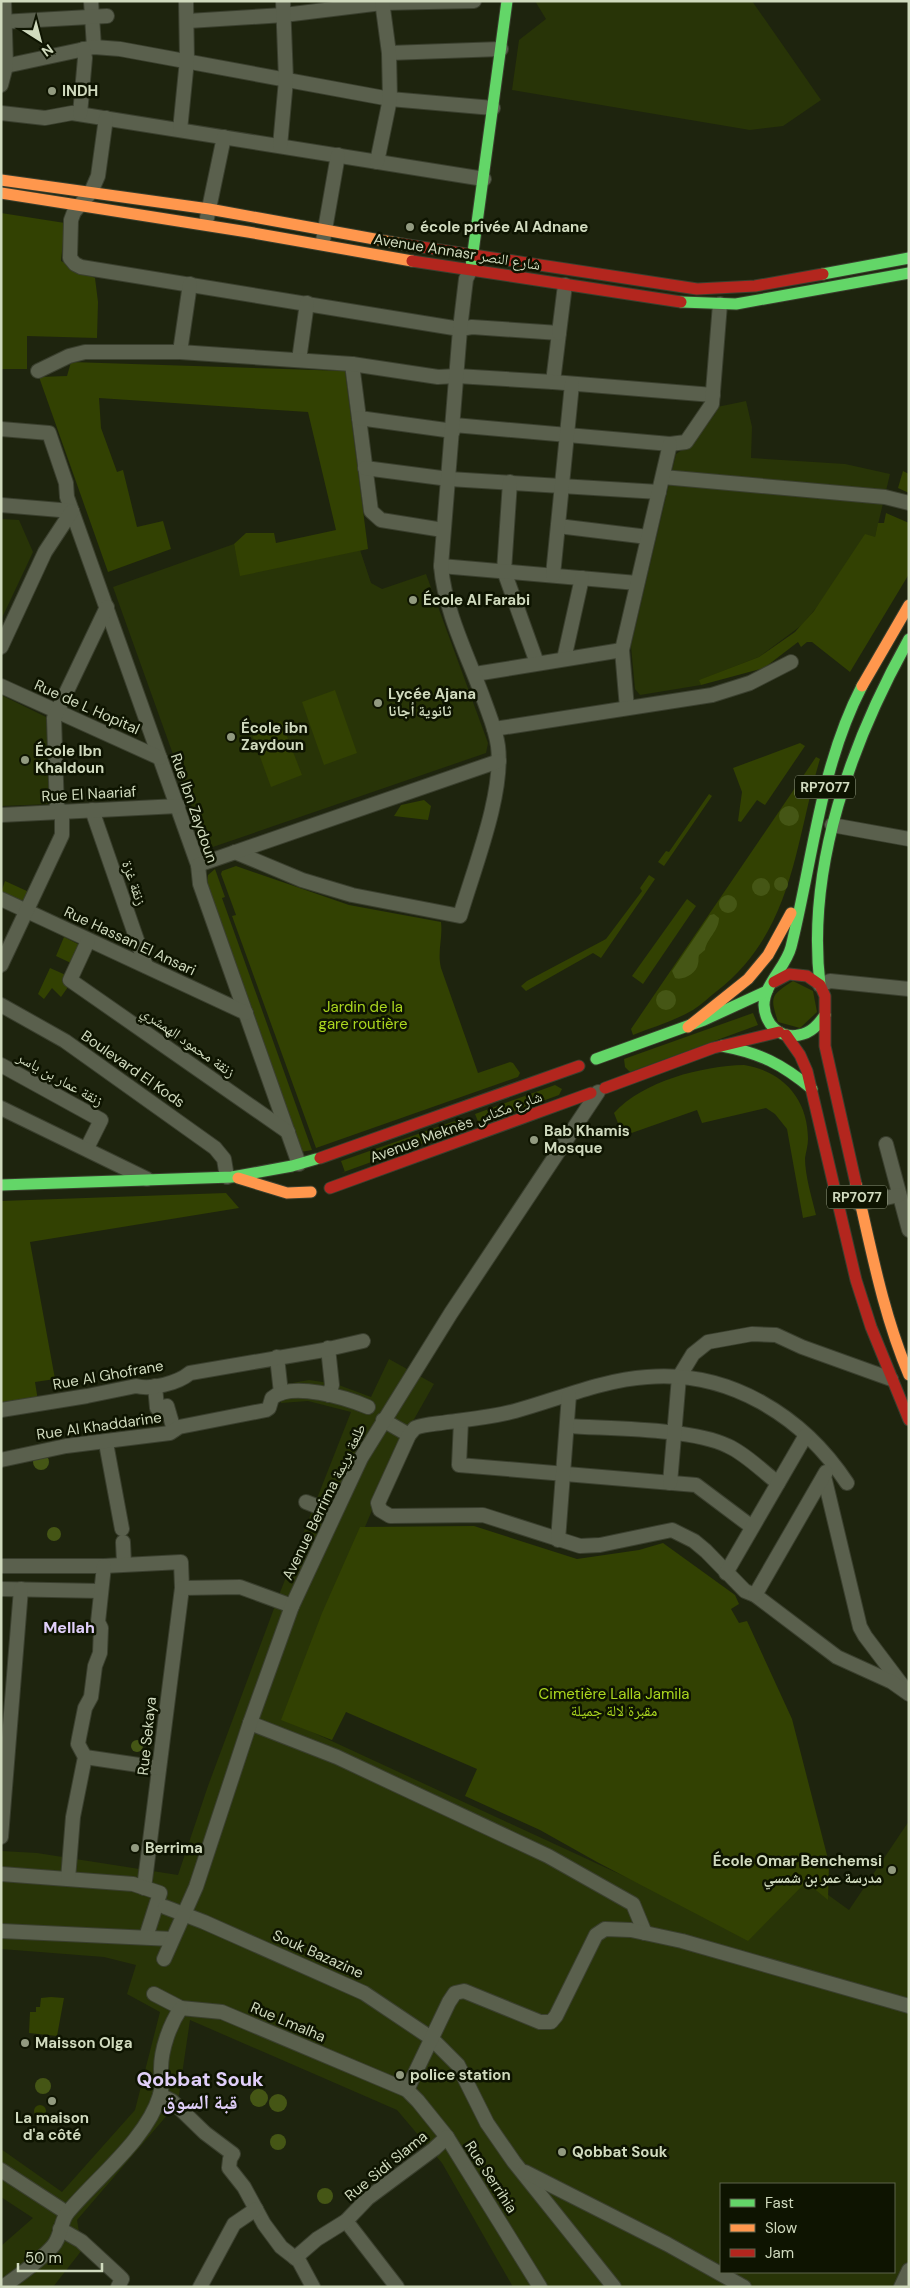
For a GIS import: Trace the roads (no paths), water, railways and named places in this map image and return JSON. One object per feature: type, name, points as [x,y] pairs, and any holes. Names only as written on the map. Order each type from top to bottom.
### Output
[{"type":"main road","points":[[470,270],[474,256],[507,1]]},
{"type":"main road","name":"Avenue Annasr شارع النصر","points":[[1,180],[209,210],[390,257],[694,304],[736,304],[909,273]]},
{"type":"main road","name":"Avenue Annasr شارع النصر","points":[[1,193],[206,226],[324,239],[393,243],[697,289],[755,286],[909,258]]},
{"type":"main road","name":"RP7077","points":[[909,605],[864,683],[844,725],[816,823],[786,961],[767,991],[764,1002],[766,1016],[800,1055],[812,1089],[832,1186],[856,1280],[871,1327],[909,1420]]},
{"type":"main road","name":"RP7077","points":[[909,639],[882,685],[862,729],[832,825],[823,876],[817,942],[820,985],[826,1001],[825,1046],[859,1204],[881,1292],[903,1346],[909,1375]]},
{"type":"main road","points":[[688,1027],[748,979],[768,955],[802,893]]},
{"type":"main road","points":[[774,982],[789,974],[798,974],[807,976],[820,985]]},
{"type":"main road","points":[[596,1059],[609,1071],[598,1091],[584,1091],[577,1082],[579,1066],[589,1060],[688,1027],[739,1007],[767,991]]},
{"type":"main road","points":[[783,1034],[799,1036],[811,1032],[818,1027],[825,1015]]},
{"type":"main road","name":"Avenue Meknès شارع مكناس","points":[[330,1188],[722,1046],[759,1035],[783,1034]]},
{"type":"main road","points":[[722,1046],[756,1052],[771,1058],[812,1089]]},
{"type":"main road","name":"Avenue Meknès شارع مكناس","points":[[1,1186],[229,1177],[295,1165],[318,1159],[579,1066]]},
{"type":"main road","points":[[287,1193],[281,1188],[279,1180],[282,1172],[295,1165]]},
{"type":"main road","name":"Avenue Meknès شارع مكناس","points":[[229,1177],[287,1193],[311,1192]]},
{"type":"street","points":[[1,85],[4,66],[4,1]]},
{"type":"street","points":[[80,114],[85,58],[89,48],[92,17],[91,1]]},
{"type":"street","points":[[180,130],[187,60],[188,21],[186,1]]},
{"type":"street","points":[[188,21],[283,8],[382,2],[474,1]]},
{"type":"street","points":[[377,162],[390,99],[389,53],[382,2]]},
{"type":"street","points":[[280,146],[286,80],[283,8]]},
{"type":"street","points":[[3,22],[107,16]]},
{"type":"street","points":[[4,66],[89,48],[187,60],[390,99],[493,108]]},
{"type":"street","points":[[389,53],[501,49]]},
{"type":"street","points":[[1,113],[45,118],[72,113],[80,114],[484,179]]},
{"type":"street","points":[[106,118],[98,176],[91,192],[78,206],[72,220],[70,258],[81,268],[190,284],[460,329],[472,327],[558,333]]},
{"type":"street","points":[[206,226],[224,137]]},
{"type":"street","points":[[324,239],[338,156]]},
{"type":"street","points":[[390,257],[393,243]]},
{"type":"street","points":[[235,852],[302,880],[352,895],[460,916],[498,786],[499,761],[494,729],[442,584],[441,566],[454,428],[460,329],[466,279],[470,270]]},
{"type":"street","points":[[180,352],[190,284]]},
{"type":"street","points":[[553,382],[564,285]]},
{"type":"street","points":[[299,360],[307,303]]},
{"type":"street","points":[[359,418],[454,428],[567,434],[670,444],[686,442],[709,411],[713,395],[720,304]]},
{"type":"street","points":[[38,371],[69,356],[85,352],[180,352],[352,364],[438,377],[457,376],[553,382],[713,395]]},
{"type":"street","points":[[352,364],[371,511],[377,519],[444,530]]},
{"type":"street","points":[[553,575],[572,384]]},
{"type":"street","name":"Rue Ibn Zaydoun","points":[[1,429],[49,433],[66,483],[67,497],[178,806],[198,865],[200,884],[290,1138],[295,1165]]},
{"type":"street","points":[[627,708],[622,650],[670,444]]},
{"type":"street","points":[[365,468],[449,479],[660,492]]},
{"type":"street","points":[[663,477],[885,497],[909,503]]},
{"type":"street","points":[[510,482],[504,571],[537,664]]},
{"type":"street","points":[[1,505],[72,511],[45,552],[1,647]]},
{"type":"street","points":[[558,526],[648,537]]},
{"type":"street","points":[[441,566],[637,583]]},
{"type":"street","points":[[564,659],[582,578]]},
{"type":"street","points":[[1,965],[5,949],[26,911],[62,835],[54,718],[107,607]]},
{"type":"street","points":[[475,674],[622,650]]},
{"type":"street","points":[[494,729],[732,690],[750,684],[791,662]]},
{"type":"street","name":"Rue de L Hopital","points":[[1,686],[160,758]]},
{"type":"street","points":[[198,865],[499,761]]},
{"type":"street","name":"Rue El Naariaf","points":[[1,815],[178,806]]},
{"type":"street","name":"زنقة غزة","points":[[92,810],[146,966]]},
{"type":"street","points":[[832,825],[909,839]]},
{"type":"street","name":"Rue Hassan El Ansari","points":[[1,899],[246,1013]]},
{"type":"street","name":"زنقة محمود الهمشري","points":[[88,941],[70,980],[290,1138]]},
{"type":"street","points":[[820,985],[830,981],[909,989]]},
{"type":"street","name":"Boulevard El Kods","points":[[1,1005],[65,1041],[215,1148],[224,1159],[229,1177]]},
{"type":"street","name":"زنقة عمار بن ياسر","points":[[1,1065],[101,1120],[87,1148]]},
{"type":"street","name":"Avenue Berrima طلعة بريمة","points":[[172,1939],[196,1887],[250,1722],[292,1606],[334,1513],[385,1418],[450,1313],[598,1091]]},
{"type":"street","points":[[1,1108],[87,1148],[149,1180]]},
{"type":"street","points":[[886,1144],[909,1230]]},
{"type":"street","points":[[859,1204],[900,1195]]},
{"type":"street","points":[[670,1482],[679,1376],[693,1354],[708,1342],[765,1333],[776,1335],[802,1347],[891,1379]]},
{"type":"street","name":"Rue Al Ghofrane","points":[[1,1410],[136,1386],[155,1386],[185,1377],[190,1373],[363,1340]]},
{"type":"street","points":[[328,1348],[332,1385],[329,1395]]},
{"type":"street","points":[[278,1357],[281,1393],[306,1392],[329,1395],[369,1408],[409,1435]]},
{"type":"street","points":[[848,1483],[833,1461],[777,1411],[726,1385],[679,1376],[640,1378],[497,1415],[420,1426],[409,1435],[379,1499],[379,1507],[383,1513],[390,1516],[483,1515],[580,1546],[600,1545],[672,1530],[694,1541],[745,1591],[755,1594],[837,1657],[892,1682],[908,1693]]},
{"type":"street","points":[[155,1386],[157,1408],[167,1406],[174,1430]]},
{"type":"street","name":"Rue Al Khaddarine","points":[[1,1460],[66,1446],[106,1443],[266,1410],[269,1408],[272,1398],[281,1393]]},
{"type":"street","points":[[558,1540],[569,1395]]},
{"type":"street","points":[[461,1421],[459,1464],[696,1485],[752,1527]]},
{"type":"street","points":[[568,1426],[705,1438],[729,1446],[778,1482]]},
{"type":"street","points":[[726,1573],[806,1435]]},
{"type":"street","points":[[1,1566],[104,1566],[124,1563],[123,1536],[106,1443]]},
{"type":"street","points":[[755,1594],[833,1461]]},
{"type":"street","points":[[824,1476],[860,1627],[908,1693]]},
{"type":"street","points":[[306,1502],[334,1513]]},
{"type":"street","name":"Rue Sekaya","points":[[124,1563],[180,1562],[182,1588],[144,1888]]},
{"type":"street","points":[[68,1879],[73,1817],[85,1758],[78,1744],[85,1708],[91,1696],[94,1666],[100,1653],[101,1628],[98,1622],[104,1566]]},
{"type":"street","points":[[182,1588],[240,1587],[292,1606]]},
{"type":"street","points":[[1,1589],[101,1591]]},
{"type":"street","points":[[1,1837],[22,1589]]},
{"type":"street","points":[[250,1722],[337,1757],[548,1856],[634,1904],[645,1933]]},
{"type":"street","points":[[85,1758],[160,1768]]},
{"type":"street","points":[[1,1874],[133,1884],[160,1893],[161,1905],[146,1937]]},
{"type":"street","name":"Souk Bazazine","points":[[161,1905],[364,1993],[431,2038],[458,2065],[487,2123],[521,2170],[614,2287]]},
{"type":"street","points":[[407,2090],[431,2038],[455,1993],[460,1992],[544,2023],[551,2022],[556,2016],[597,1933],[607,1929],[645,1933],[799,1973],[909,2006]]},
{"type":"street","points":[[1,1931],[172,1939],[164,1959]]},
{"type":"street","name":"Rue Lmalha","points":[[154,1994],[181,2008],[222,2012],[407,2090]]},
{"type":"street","points":[[3,2287],[54,2245],[67,2213],[139,2134],[160,2095],[163,2079],[161,2070],[166,2043],[174,2018],[181,2008]]},
{"type":"street","name":"Rue Serrihia","points":[[407,2090],[446,2137],[540,2287]]},
{"type":"street","points":[[160,2095],[172,2101],[205,2133],[233,2154],[228,2166],[244,2187],[281,2247],[299,2261],[313,2287]]},
{"type":"street","name":"Rue Sidi Slama","points":[[295,2258],[318,2239],[346,2221],[368,2198],[434,2149],[446,2137]]},
{"type":"street","points":[[1,2170],[67,2213]]},
{"type":"street","points":[[521,2170],[667,2244],[744,2287]]},
{"type":"street","points":[[200,2287],[234,2224],[256,2209]]},
{"type":"street","points":[[346,2221],[397,2287]]},
{"type":"street","points":[[60,2229],[81,2241],[120,2283]]},
{"type":"street","points":[[901,2287],[909,2270]]},
{"type":"place","name":"INDH","points":[[52,91]]},
{"type":"place","name":"école privée Al Adnane","points":[[410,227]]},
{"type":"place","name":"École Al Farabi","points":[[413,600]]},
{"type":"place","name":"Lycée Ajana ثانوية أجانا","points":[[378,703]]},
{"type":"place","name":"École ibn Zaydoun","points":[[231,737]]},
{"type":"place","name":"École Ibn Khaldoun","points":[[25,760]]},
{"type":"place","name":"Bab Khamis Mosque","points":[[534,1140]]},
{"type":"place","name":"Berrima","points":[[135,1848]]},
{"type":"place","name":"École Omar Benchemsi مدرسة عمر بن شمسي","points":[[892,1870]]},
{"type":"place","name":"Maisson Olga","points":[[25,2043]]},
{"type":"place","name":"police station","points":[[400,2075]]},
{"type":"place","name":"La maison d'a côté","points":[[52,2101]]},
{"type":"place","name":"Qobbat Souk","points":[[562,2152]]},
{"type":"district","name":"Mellah","points":[[69,1627]]},
{"type":"district","name":"Qobbat Souk قبة السوق","points":[[200,2090]]},
{"type":"park label","name":"Jardin de la gare routière","points":[[363,1016]]},
{"type":"park label","name":"Cimetière Lalla Jamila مقبرة لالة جميلة","points":[[614,1702]]}]
